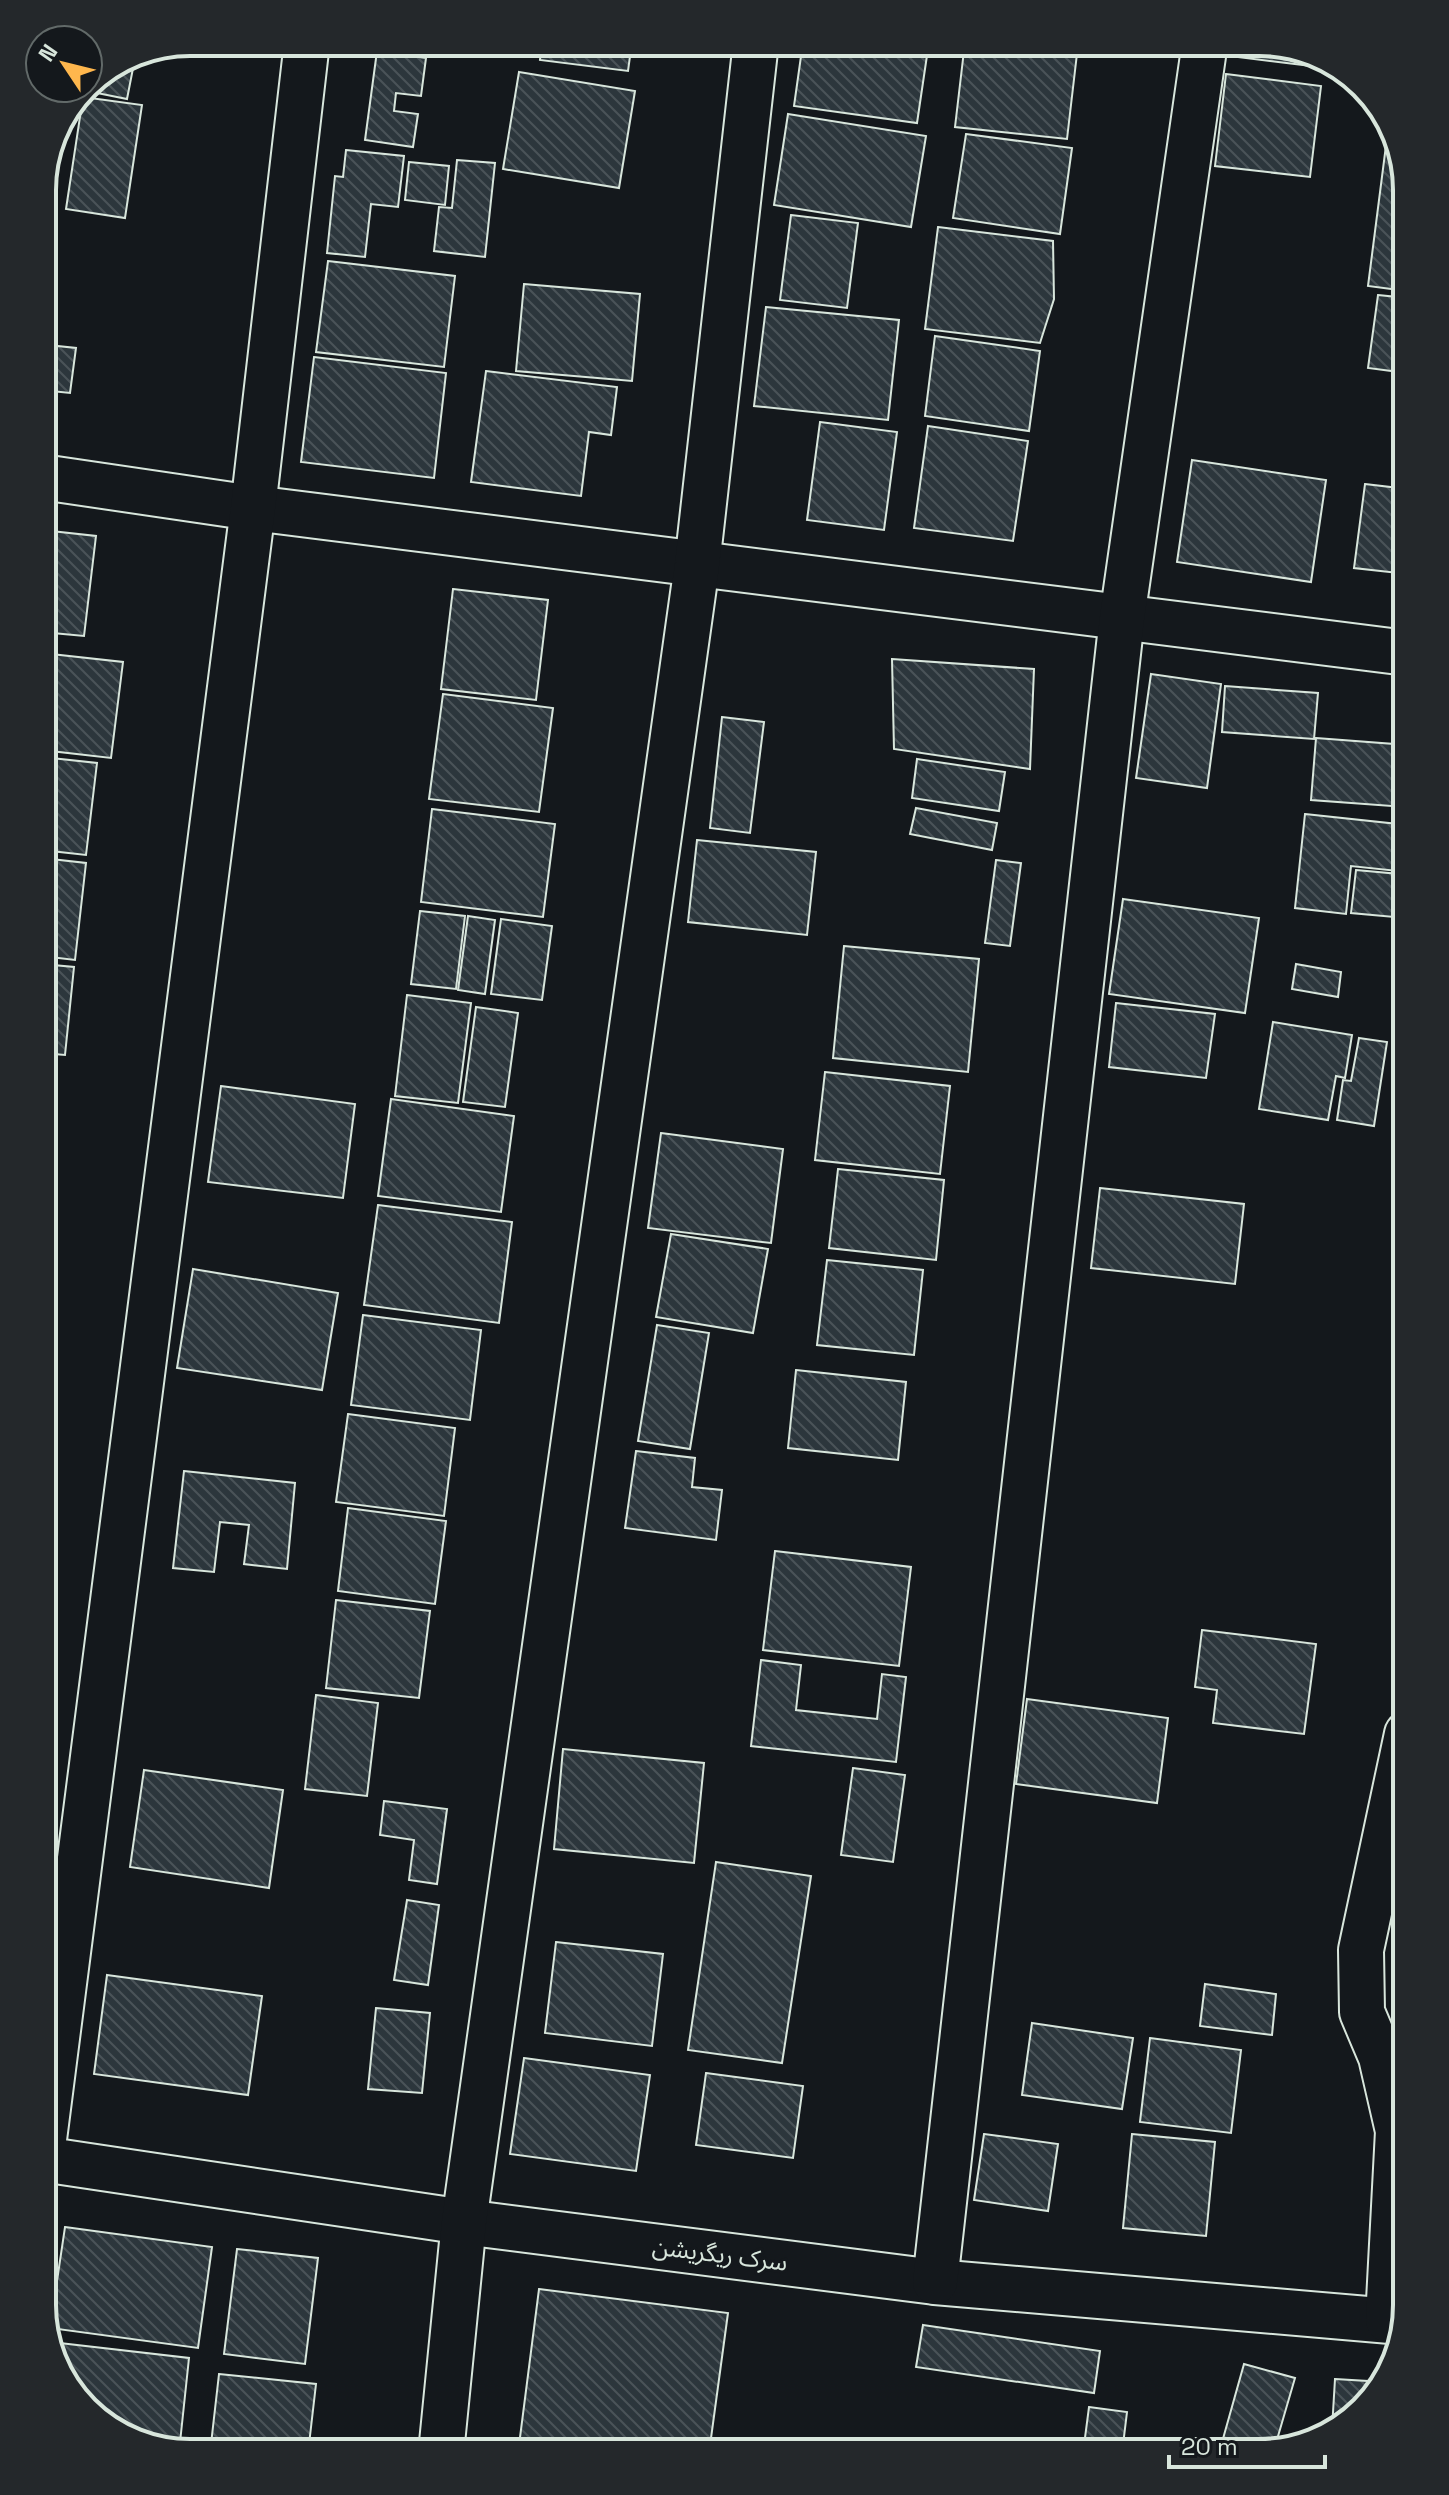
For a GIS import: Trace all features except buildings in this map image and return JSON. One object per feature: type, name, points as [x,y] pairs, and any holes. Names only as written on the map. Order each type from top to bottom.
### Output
[{"type":"street","points":[[56,2048],[253,508],[305,56]]},
{"type":"street","points":[[442,2439],[464,2222],[697,565],[754,56]]},
{"type":"street","points":[[935,2282],[1122,618],[1203,56]]},
{"type":"street","points":[[56,479],[253,508],[1393,651]]},
{"type":"street","points":[[1393,1800],[1361,1950],[1362,2012],[1381,2057],[1393,2109]]},
{"type":"street","name":"سرک ریگریشن","points":[[56,2159],[464,2222],[935,2282],[1392,2321]]}]
